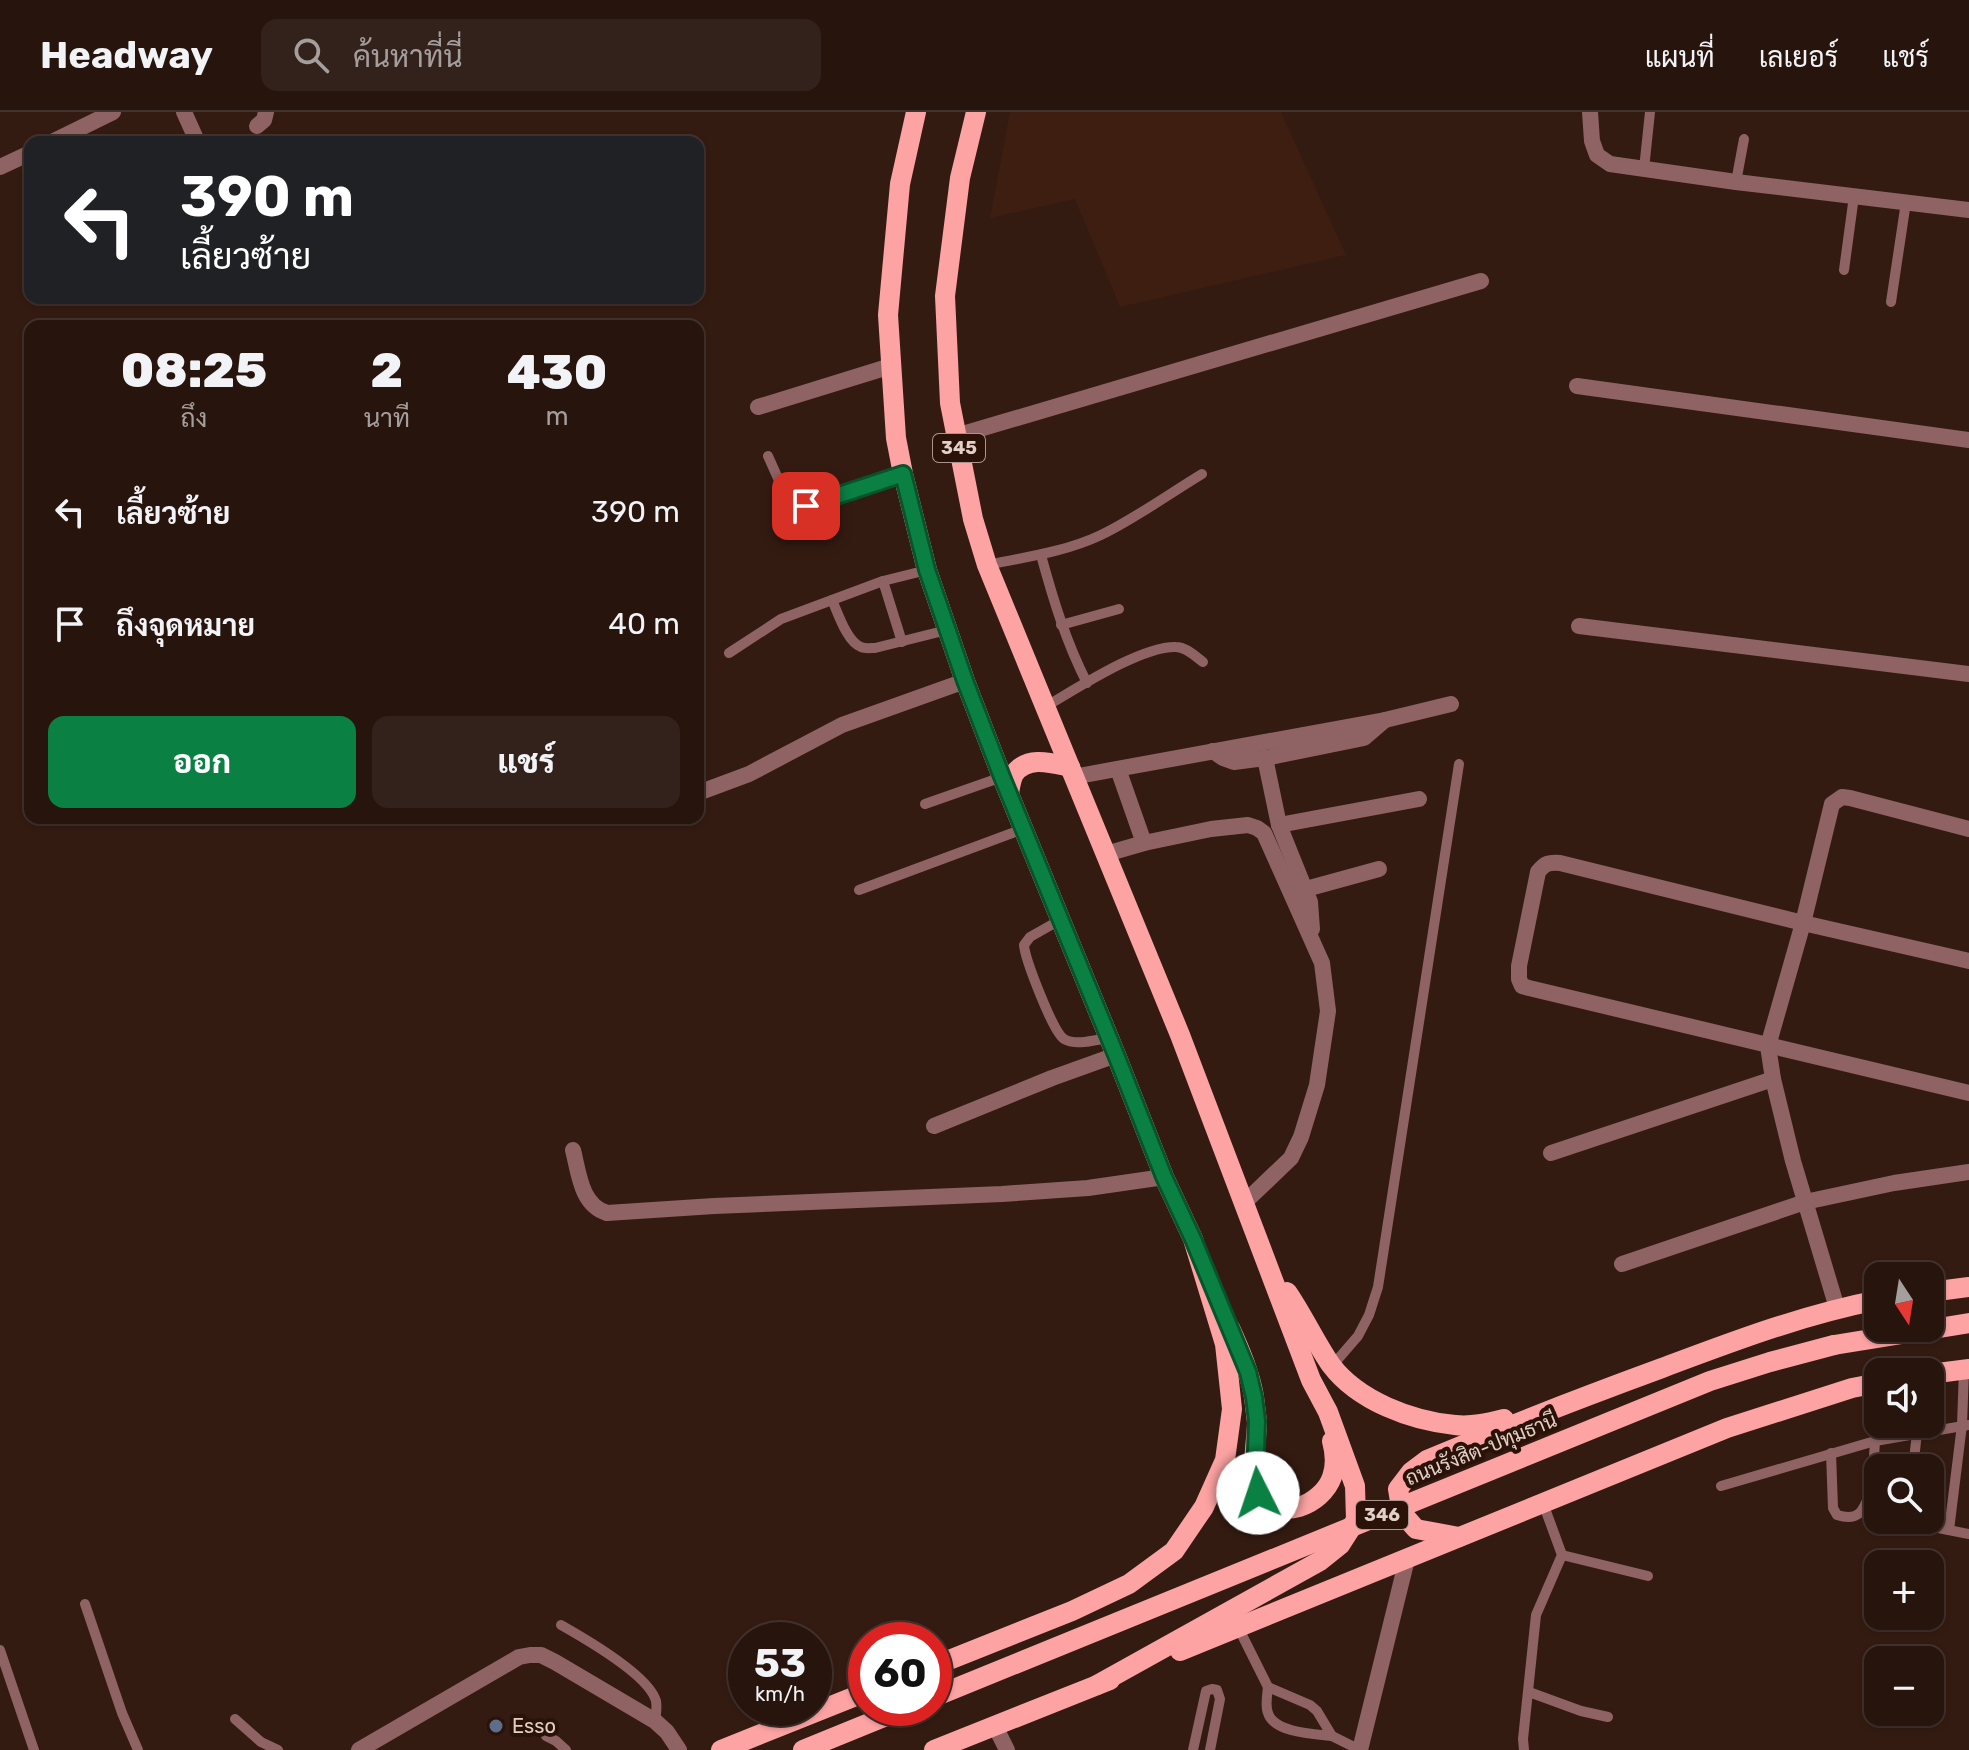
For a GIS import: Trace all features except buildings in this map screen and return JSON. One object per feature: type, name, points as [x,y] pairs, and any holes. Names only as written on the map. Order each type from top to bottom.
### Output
[{"type":"main road","points":[[916,112],[900,184],[888,315],[896,438],[927,570],[1005,785],[1164,1177],[1248,1372],[1257,1421],[1255,1479],[1258,1493],[1269,1504],[1289,1510],[1310,1504],[1323,1493],[1332,1476],[1335,1454],[1329,1426],[1311,1380]]},
{"type":"main road","name":"345","points":[[976,112],[960,178],[945,296],[950,403],[973,519],[987,565],[1174,1020],[1311,1380],[1328,1412],[1355,1486],[1356,1520],[1340,1545],[1320,1561],[1097,1685]]},
{"type":"main road","points":[[1005,785],[1022,767],[1033,762],[1045,761],[1072,772]]},
{"type":"main road","points":[[952,1659],[1072,1611],[1129,1584],[1174,1551],[1204,1507],[1225,1460],[1232,1409],[1225,1344],[1193,1239]]},
{"type":"main road","points":[[1267,1262],[1332,1366],[1354,1389],[1388,1408],[1456,1425],[1486,1423],[1549,1410]]},
{"type":"main road","points":[[1944,1290],[1969,1287]]},
{"type":"main road","points":[[1459,1537],[1416,1529],[1402,1513],[1398,1489],[1411,1472],[1427,1460],[1549,1410],[1778,1325],[1864,1303]]},
{"type":"main road","name":"ถนนรังสิต-ปทุมธานี","points":[[952,1690],[1710,1381],[1834,1345],[1969,1323]]},
{"type":"main road","points":[[1944,1372],[1966,1370]]},
{"type":"main road","name":"346","points":[[934,1750],[1727,1428],[1864,1386]]},
{"type":"main road","points":[[721,1750],[848,1699]]},
{"type":"main road","points":[[803,1750],[862,1726]]},
{"type":"street","points":[[64,136],[113,112]]},
{"type":"street","points":[[184,112],[195,136]]},
{"type":"street","points":[[1590,112],[1592,141],[1597,155],[1610,164],[1969,210]]},
{"type":"street","points":[[0,167],[24,156]]},
{"type":"street","points":[[956,436],[1481,281]]},
{"type":"street","points":[[758,407],[891,366]]},
{"type":"street","points":[[1577,386],[1969,440]]},
{"type":"street","points":[[1579,626],[1969,674]]},
{"type":"street","points":[[704,791],[749,774],[842,725],[965,681]]},
{"type":"street","points":[[1072,772],[1118,769],[1385,720],[1451,704]]},
{"type":"street","points":[[1213,751],[1234,762],[1265,758],[1364,738],[1385,720]]},
{"type":"street","points":[[1265,758],[1279,825],[1306,889],[1312,917],[1312,939]]},
{"type":"street","points":[[1118,769],[1144,843]]},
{"type":"street","points":[[1837,1308],[1793,1161],[1768,1046],[1832,804],[1842,797],[1850,798],[1969,829]]},
{"type":"street","points":[[1279,825],[1419,799]]},
{"type":"street","points":[[1106,854],[1211,829],[1248,825],[1257,828],[1264,833],[1322,963],[1328,1011],[1317,1085],[1301,1137],[1291,1158],[1245,1202]]},
{"type":"street","points":[[1969,961],[1550,862],[1538,872],[1519,966],[1522,986],[1969,1093]]},
{"type":"street","points":[[1306,889],[1379,869]]},
{"type":"street","points":[[934,1126],[1052,1078],[1112,1046]]},
{"type":"street","points":[[1551,1153],[1773,1079]]},
{"type":"street","points":[[573,1150],[588,1200],[597,1210],[607,1213],[1002,1194],[1088,1188],[1164,1177]]},
{"type":"street","points":[[1622,1264],[1805,1202],[1894,1183],[1969,1172]]},
{"type":"street","points":[[1360,1750],[1407,1559]]},
{"type":"street","points":[[359,1750],[484,1676],[519,1657],[530,1655],[541,1655],[555,1662],[655,1721],[679,1750]]},
{"type":"street","points":[[995,1726],[1007,1750]]},
{"type":"lane","points":[[1644,169],[1650,112]]},
{"type":"lane","points":[[1736,182],[1744,139]]},
{"type":"lane","points":[[1844,270],[1854,196]]},
{"type":"lane","points":[[1891,302],[1906,202]]},
{"type":"lane","points":[[768,456],[789,503],[796,507],[903,474]]},
{"type":"lane","points":[[987,565],[1041,555],[1102,534],[1202,474]]},
{"type":"lane","points":[[1041,555],[1061,625],[1087,683]]},
{"type":"lane","points":[[729,653],[781,619],[883,581],[927,570]]},
{"type":"lane","points":[[883,581],[902,642]]},
{"type":"lane","points":[[832,600],[847,632],[856,645],[864,648],[947,630]]},
{"type":"lane","points":[[1061,625],[1119,609]]},
{"type":"lane","points":[[1045,707],[1126,661],[1166,648],[1183,648],[1203,662]]},
{"type":"lane","points":[[1332,1366],[1358,1336],[1378,1287],[1459,764]]},
{"type":"lane","points":[[925,804],[1005,785]]},
{"type":"lane","points":[[859,890],[1023,829]]},
{"type":"lane","points":[[1060,920],[1030,937],[1024,945],[1041,994],[1057,1032],[1064,1039],[1112,1046]]},
{"type":"lane","points":[[1949,1530],[1965,1425],[1966,1370]]},
{"type":"lane","points":[[1944,1428],[1965,1425]]},
{"type":"lane","points":[[1721,1486],[1891,1438]]},
{"type":"lane","points":[[1875,1441],[1875,1454]]},
{"type":"lane","points":[[1831,1453],[1833,1508],[1837,1515],[1851,1518],[1858,1516],[1864,1508]]},
{"type":"lane","points":[[1524,1750],[1536,1615],[1562,1555],[1543,1503]]},
{"type":"lane","points":[[1944,1529],[1969,1534]]},
{"type":"lane","points":[[1562,1555],[1648,1576]]},
{"type":"lane","points":[[85,1604],[122,1713],[138,1750]]},
{"type":"lane","points":[[561,1625],[629,1668],[656,1701],[655,1721]]},
{"type":"lane","points":[[1238,1627],[1268,1687],[1267,1713],[1271,1720],[1302,1733],[1332,1736],[1360,1750]]},
{"type":"lane","points":[[0,1650],[34,1750]]},
{"type":"lane","points":[[1268,1687],[1310,1705],[1332,1736]]},
{"type":"lane","points":[[1193,1750],[1206,1691],[1212,1689],[1217,1690],[1220,1699],[1210,1750]]},
{"type":"lane","points":[[1529,1692],[1581,1711],[1608,1717]]},
{"type":"lane","points":[[235,1719],[261,1742],[278,1750]]},
{"type":"lane","points":[[546,1736],[566,1750]]},
{"type":"shaded area","points":[[1010,112],[1281,112],[1346,255],[1120,307],[1075,199],[990,218]]},
{"type":"place","name":"Esso","points":[[496,1726]]},
{"type":"route","points":[[806,506],[903,474],[927,570],[965,681],[1164,1177],[1248,1372],[1257,1421],[1255,1479],[1258,1493]]}]
